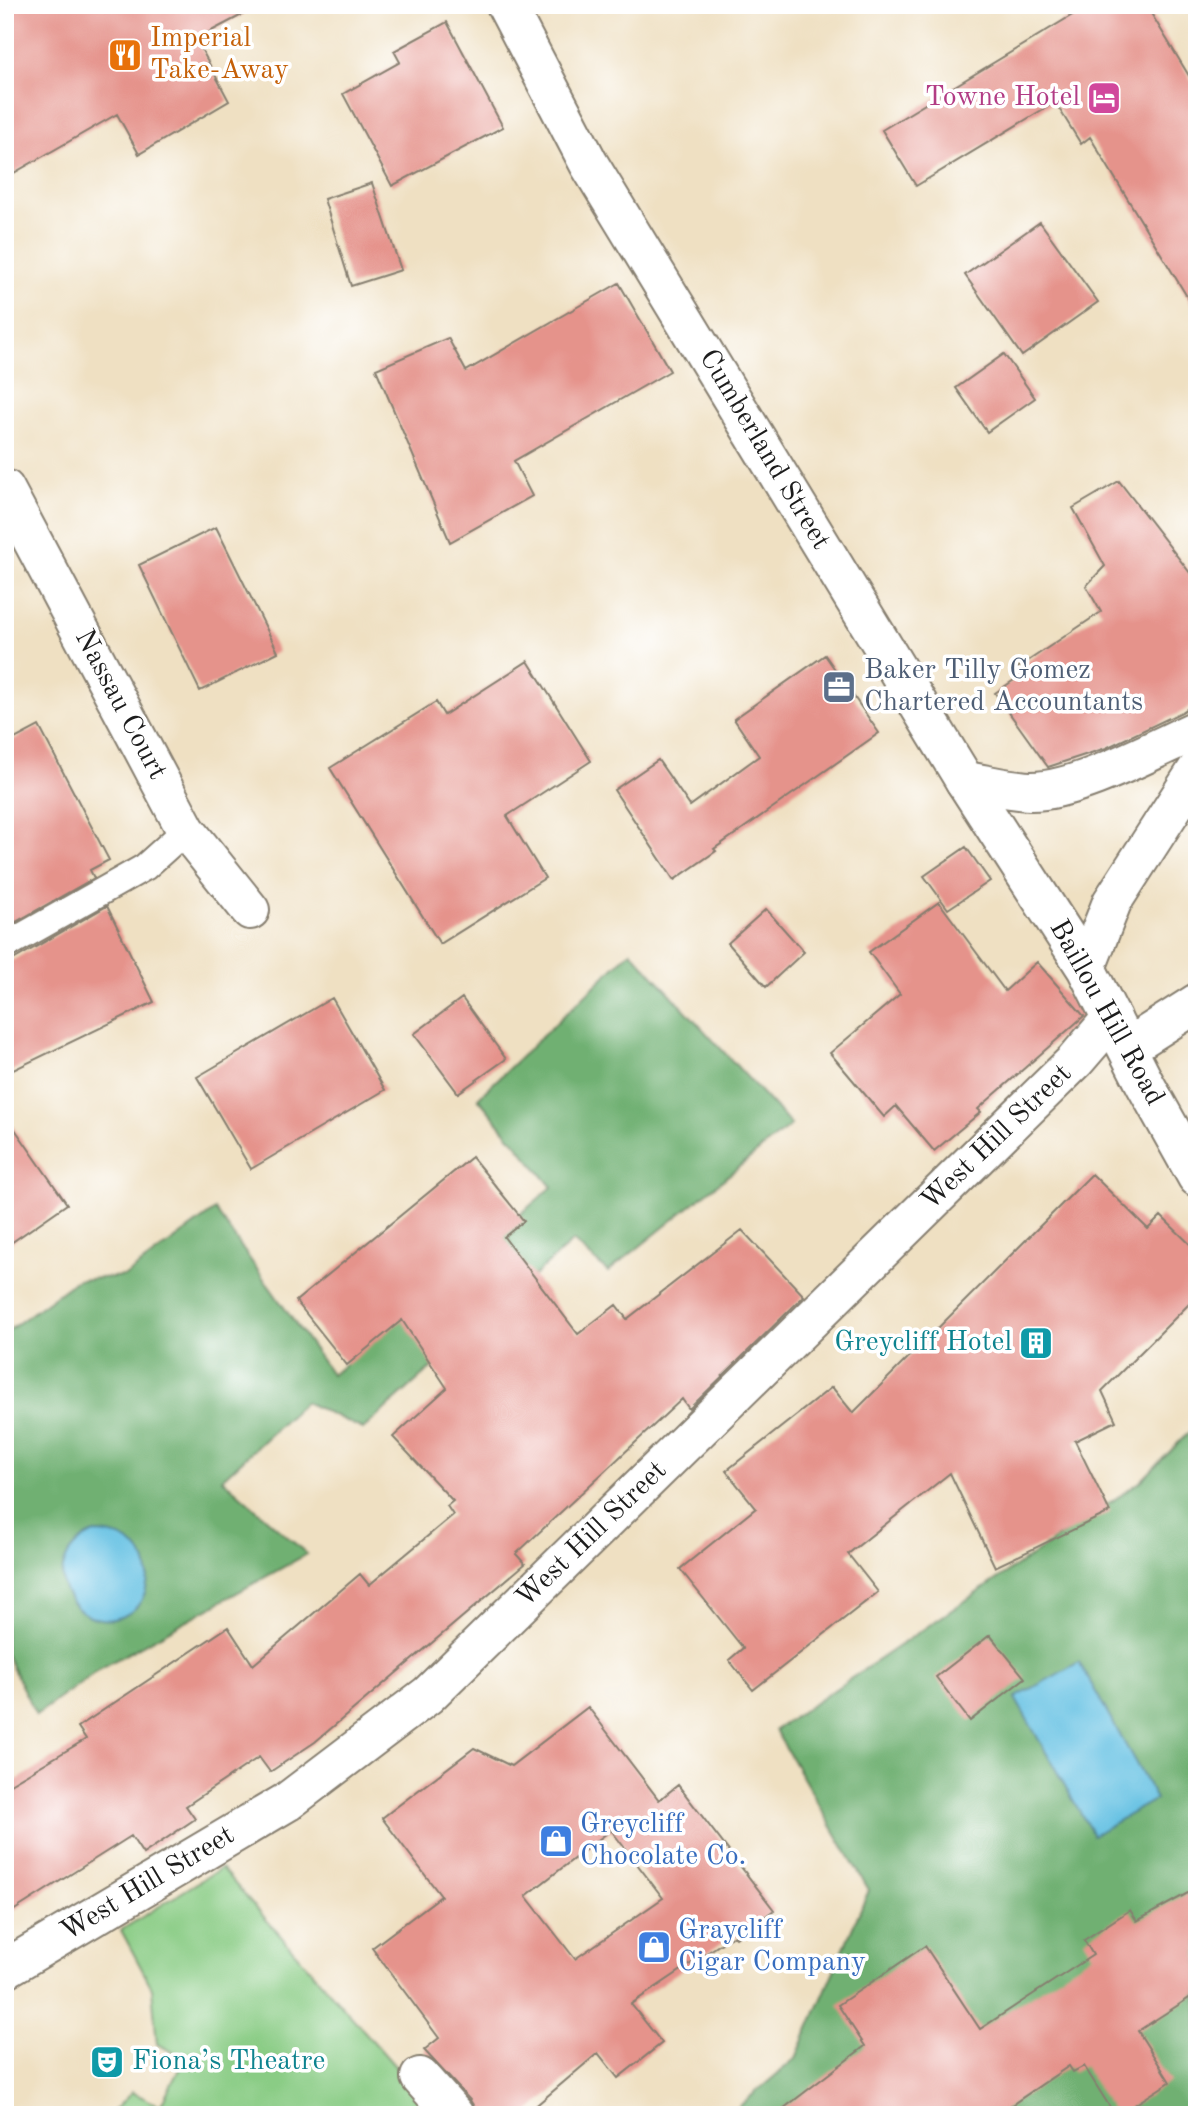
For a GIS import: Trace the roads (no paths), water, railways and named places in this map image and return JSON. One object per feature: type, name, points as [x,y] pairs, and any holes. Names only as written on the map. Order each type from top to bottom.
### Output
[{"type":"main road","name":"Cumberland Street","points":[[506,5],[589,164],[965,781],[1033,887]]},
{"type":"main road","name":"Nassau Court","points":[[5,489],[186,830],[250,910]]},
{"type":"main road","points":[[965,781],[1031,791],[1070,783],[1114,768],[1197,730]]},
{"type":"main road","points":[[1086,968],[1112,902],[1197,770]]},
{"type":"main road","name":"Baillou Hill Road","points":[[1033,887],[1086,968],[1145,1084],[1197,1177]]},
{"type":"main road","name":"West Hill Street","points":[[5,1969],[286,1801],[428,1695],[1066,1071],[1120,1033],[1197,1003]]},
{"type":"main road","points":[[420,2077],[454,2115]]},
{"type":"lane","points":[[5,946],[145,867],[186,830]]},
{"type":"water","points":[[94,1533],[107,1534],[129,1542],[143,1557],[147,1568],[145,1593],[137,1607],[124,1616],[105,1619],[89,1616],[75,1606],[66,1593],[62,1577],[65,1561],[75,1546]]},
{"type":"water","points":[[1079,1662],[1156,1799],[1093,1835],[1015,1698]]},
{"type":"place","name":"Imperial Take-Away","points":[[125,55]]},
{"type":"place","name":"Towne Hotel","points":[[1104,98]]},
{"type":"place","name":"Baker Tilly Gomez Chartered Accountants","points":[[839,687]]},
{"type":"place","name":"Greycliff Hotel","points":[[1036,1343]]},
{"type":"place","name":"Greycliff Chocolate Co.","points":[[556,1841]]},
{"type":"place","name":"Graycliff Cigar Company","points":[[654,1947]]},
{"type":"place","name":"Fiona’s Theatre","points":[[107,2062]]}]
